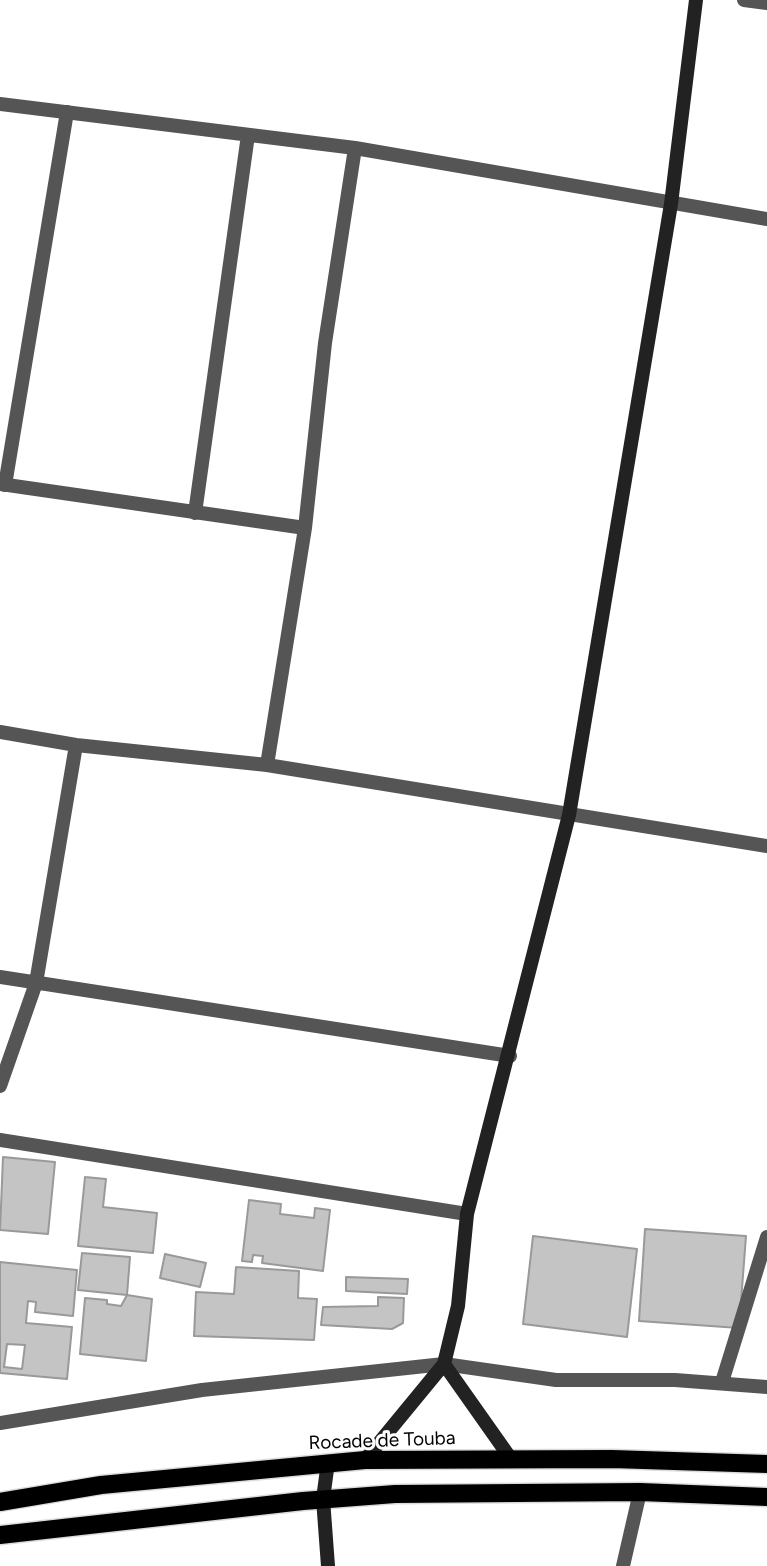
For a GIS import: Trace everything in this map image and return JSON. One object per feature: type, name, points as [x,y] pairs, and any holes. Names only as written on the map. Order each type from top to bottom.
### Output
[{"type":"main road","name":"Rocade de Touba","points":[[0,1502],[102,1485],[365,1460],[510,1459],[767,1464]]},
{"type":"main road","points":[[0,1535],[323,1499],[395,1494],[640,1492],[767,1497]]},
{"type":"street","points":[[365,1460],[444,1364],[458,1306],[467,1214],[510,1056],[569,815],[671,204],[696,0]]},
{"type":"street","points":[[744,0],[767,3]]},
{"type":"street","points":[[0,104],[355,148],[767,219]]},
{"type":"street","points":[[67,112],[3,484],[305,528]]},
{"type":"street","points":[[195,513],[248,135]]},
{"type":"street","points":[[267,765],[305,528],[325,343],[355,148]]},
{"type":"street","points":[[0,732],[76,745],[267,765],[767,846]]},
{"type":"street","points":[[0,1086],[36,983],[76,745]]},
{"type":"street","points":[[0,977],[510,1056]]},
{"type":"street","points":[[0,1140],[467,1214]]},
{"type":"street","points":[[722,1382],[767,1237]]},
{"type":"street","points":[[444,1364],[510,1459]]},
{"type":"street","points":[[0,1423],[202,1390],[444,1364],[556,1380],[722,1382],[767,1387]]},
{"type":"street","points":[[328,1462],[323,1499],[328,1566]]},
{"type":"street","points":[[623,1566],[640,1492]]},
{"type":"building","points":[[3,1157],[55,1162],[48,1234],[0,1230]]},
{"type":"building","points":[[85,1177],[106,1179],[103,1207],[157,1213],[153,1253],[78,1246]]},
{"type":"building","points":[[249,1200],[281,1204],[280,1214],[314,1218],[315,1208],[330,1210],[323,1271],[262,1263],[263,1256],[253,1255],[252,1262],[242,1261]]},
{"type":"building","points":[[645,1229],[746,1236],[739,1328],[639,1321]]},
{"type":"building","points":[[533,1236],[637,1249],[627,1337],[523,1324]]},
{"type":"building","points":[[82,1253],[130,1257],[127,1295],[78,1290]]},
{"type":"building","points":[[165,1254],[206,1263],[200,1287],[160,1278]]},
{"type":"building","points":[[0,1262],[77,1270],[73,1316],[35,1312],[36,1302],[28,1301],[26,1323],[72,1327],[67,1379],[0,1373]],"holes":[[[7,1344],[25,1345],[22,1369],[4,1367]]]},
{"type":"building","points":[[236,1267],[299,1271],[298,1298],[317,1299],[314,1340],[194,1336],[196,1292],[234,1294]]},
{"type":"building","points":[[346,1277],[408,1279],[407,1294],[346,1291]]},
{"type":"building","points":[[127,1295],[152,1299],[146,1361],[80,1354],[85,1298],[107,1300],[107,1304],[121,1306]]},
{"type":"building","points":[[378,1297],[404,1298],[403,1323],[392,1329],[321,1325],[323,1307],[378,1306]]}]
